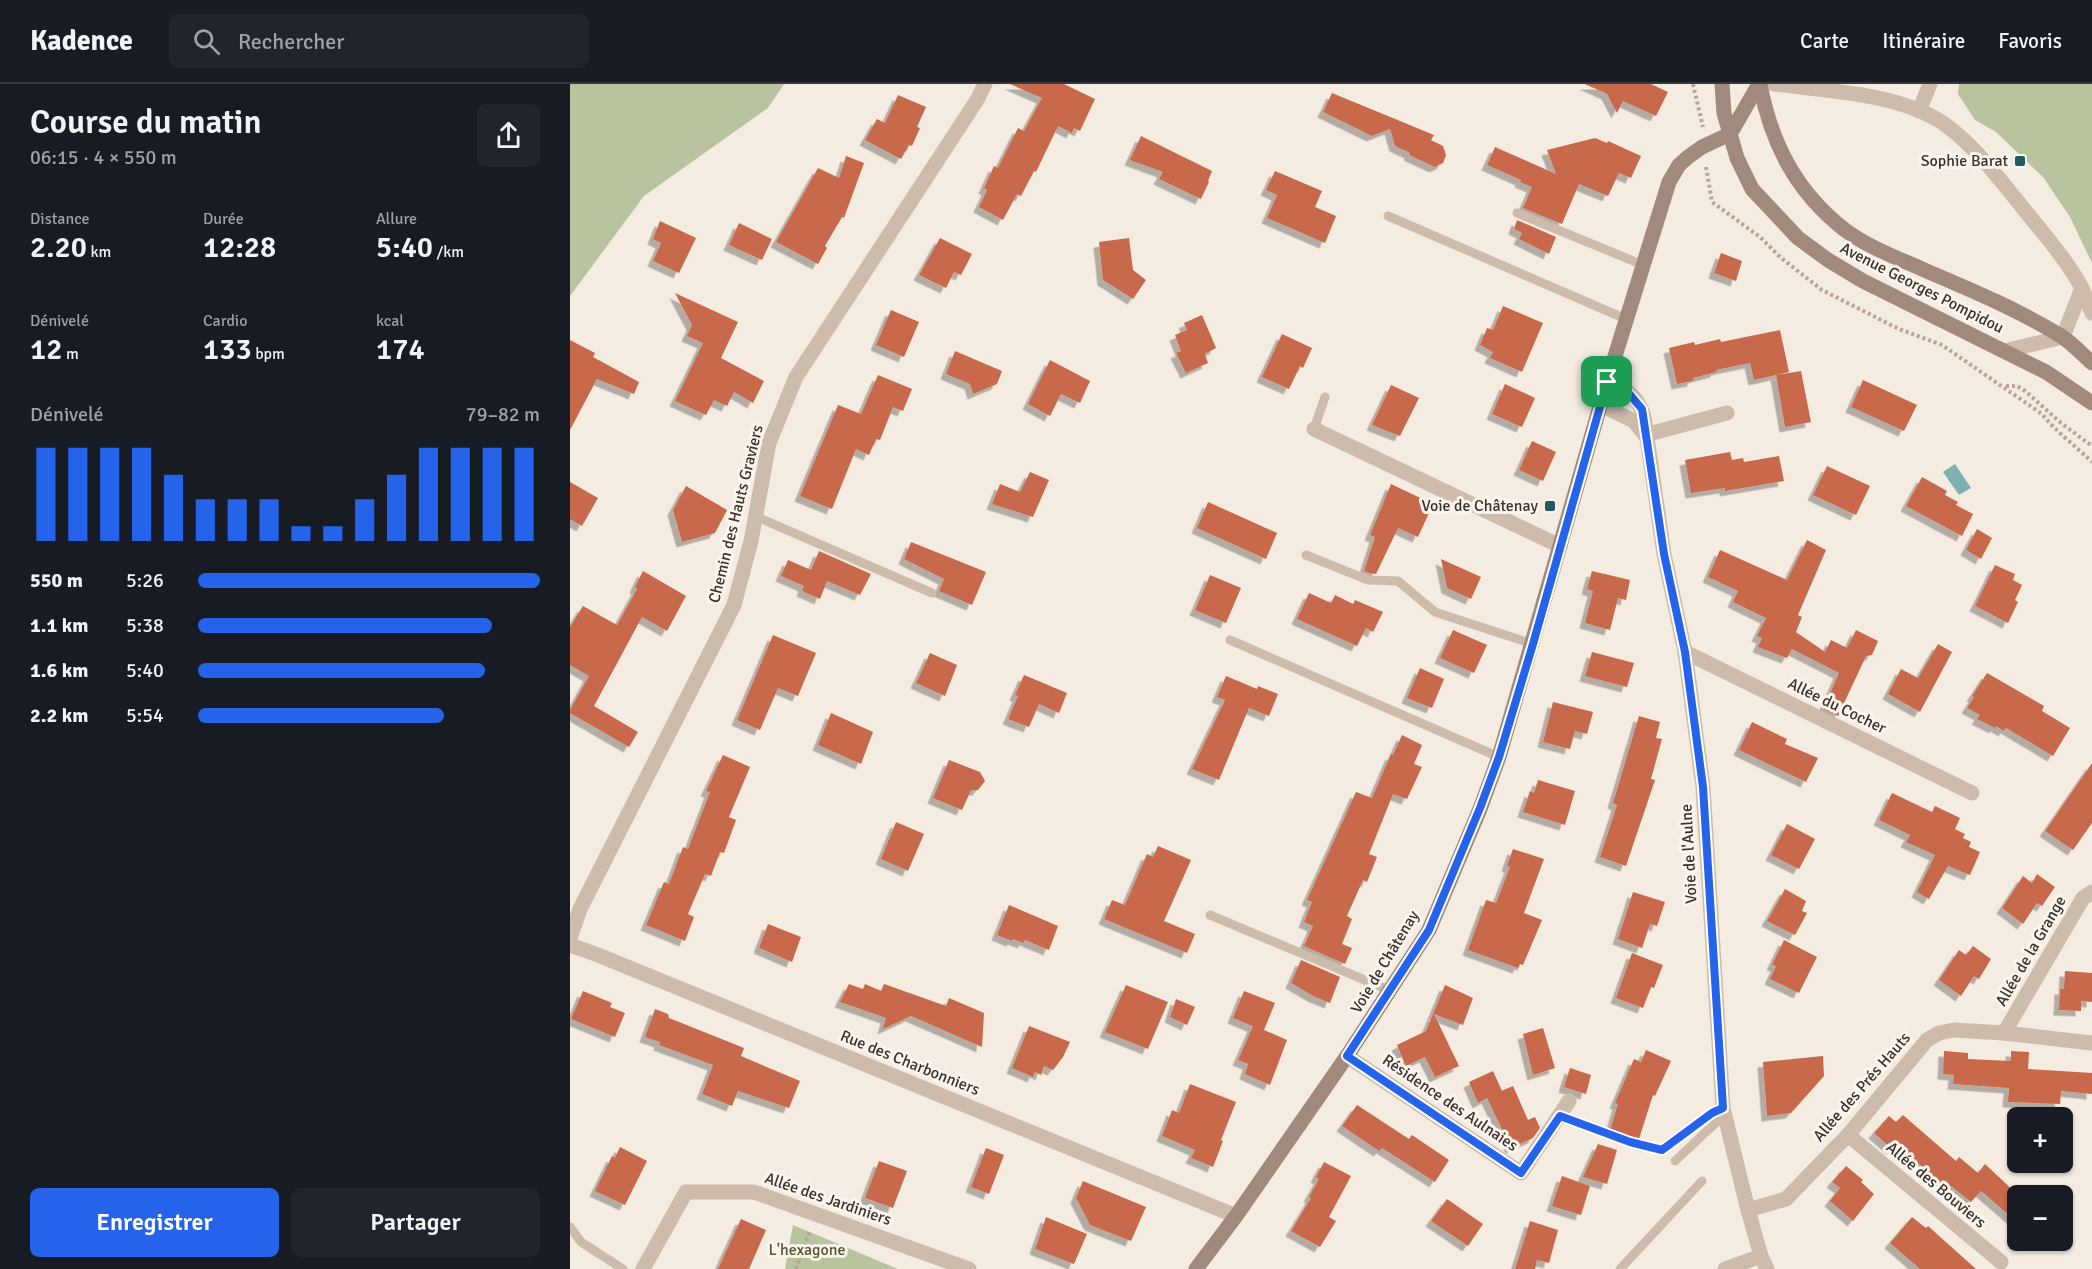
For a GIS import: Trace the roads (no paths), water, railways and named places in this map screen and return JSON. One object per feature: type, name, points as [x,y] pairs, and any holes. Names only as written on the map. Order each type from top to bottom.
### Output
[{"type":"street","name":"Chemin des Hauts Graviers","points":[[570,938],[580,909],[734,605],[769,443],[796,377],[977,100],[985,84]]},
{"type":"street","name":"Avenue Georges Pompidou","points":[[1722,84],[1724,113],[1737,158],[1752,189],[1798,238],[1863,281],[2046,372],[2092,403]]},
{"type":"street","name":"Avenue Georges Pompidou","points":[[1759,84],[1779,151],[1808,195],[1846,230],[1872,247],[1995,301],[2063,337],[2092,363]]},
{"type":"street","points":[[1730,134],[1759,84]]},
{"type":"street","points":[[1774,84],[1872,97],[1919,111],[1943,123],[1983,159],[2069,265],[2092,313]]},
{"type":"street","points":[[1919,111],[1930,84]]},
{"type":"street","name":"Voie de Châtenay","points":[[1196,1269],[1236,1216],[1347,1056],[1429,930],[1499,757],[1607,382],[1666,191],[1679,165],[1702,147],[1730,134]]},
{"type":"street","points":[[2004,351],[2063,337],[2082,288]]},
{"type":"street","name":"Voie de l'Aulne","points":[[1607,382],[1626,390],[1642,409],[1664,554],[1685,652],[1703,787],[1724,1115],[1764,1262]]},
{"type":"street","points":[[1601,405],[1634,421],[1645,435],[1727,412]]},
{"type":"street","points":[[1314,429],[1560,546]]},
{"type":"street","name":"Allée du Cocher","points":[[1685,652],[1972,793]]},
{"type":"street","name":"Allée de la Grange","points":[[2004,1033],[2083,898],[2092,892]]},
{"type":"street","name":"Rue des Charbonniers","points":[[570,945],[1236,1216]]},
{"type":"street","name":"Allée des Prés Hauts","points":[[1748,1210],[1786,1199],[1848,1135],[1927,1040],[1939,1033],[1954,1030],[2092,1042]]},
{"type":"street","name":"Résidence des Aulnaies","points":[[1347,1056],[1521,1173],[1569,1101]]},
{"type":"street","name":"Allée des Bouviers","points":[[1848,1135],[2001,1262]]},
{"type":"street","name":"Allée des Jardiniers","points":[[643,1269],[686,1192],[754,1192],[969,1269]]},
{"type":"street","points":[[1725,1269],[1764,1262]]},
{"type":"lane","points":[[1516,213],[1643,265]]},
{"type":"lane","points":[[1388,216],[1626,319]]},
{"type":"lane","points":[[1314,429],[1325,397]]},
{"type":"lane","points":[[755,516],[932,592]]},
{"type":"lane","points":[[1306,555],[1368,580],[1398,581],[1436,612],[1533,644]]},
{"type":"lane","points":[[1230,640],[1499,757]]},
{"type":"lane","points":[[1210,915],[1391,991]]},
{"type":"lane","points":[[1675,1161],[1724,1115]]},
{"type":"lane","points":[[1621,1269],[1702,1181]]},
{"type":"lane","points":[[570,1227],[581,1242],[623,1269]]},
{"type":"water","points":[[1955,464],[1971,488],[1959,495],[1943,472]]},
{"type":"place","name":"Sophie Barat","points":[[2020,161]]},
{"type":"place","name":"Voie de Châtenay","points":[[1550,506]]},
{"type":"park label","name":"L'hexagone","points":[[807,1250]]}]
